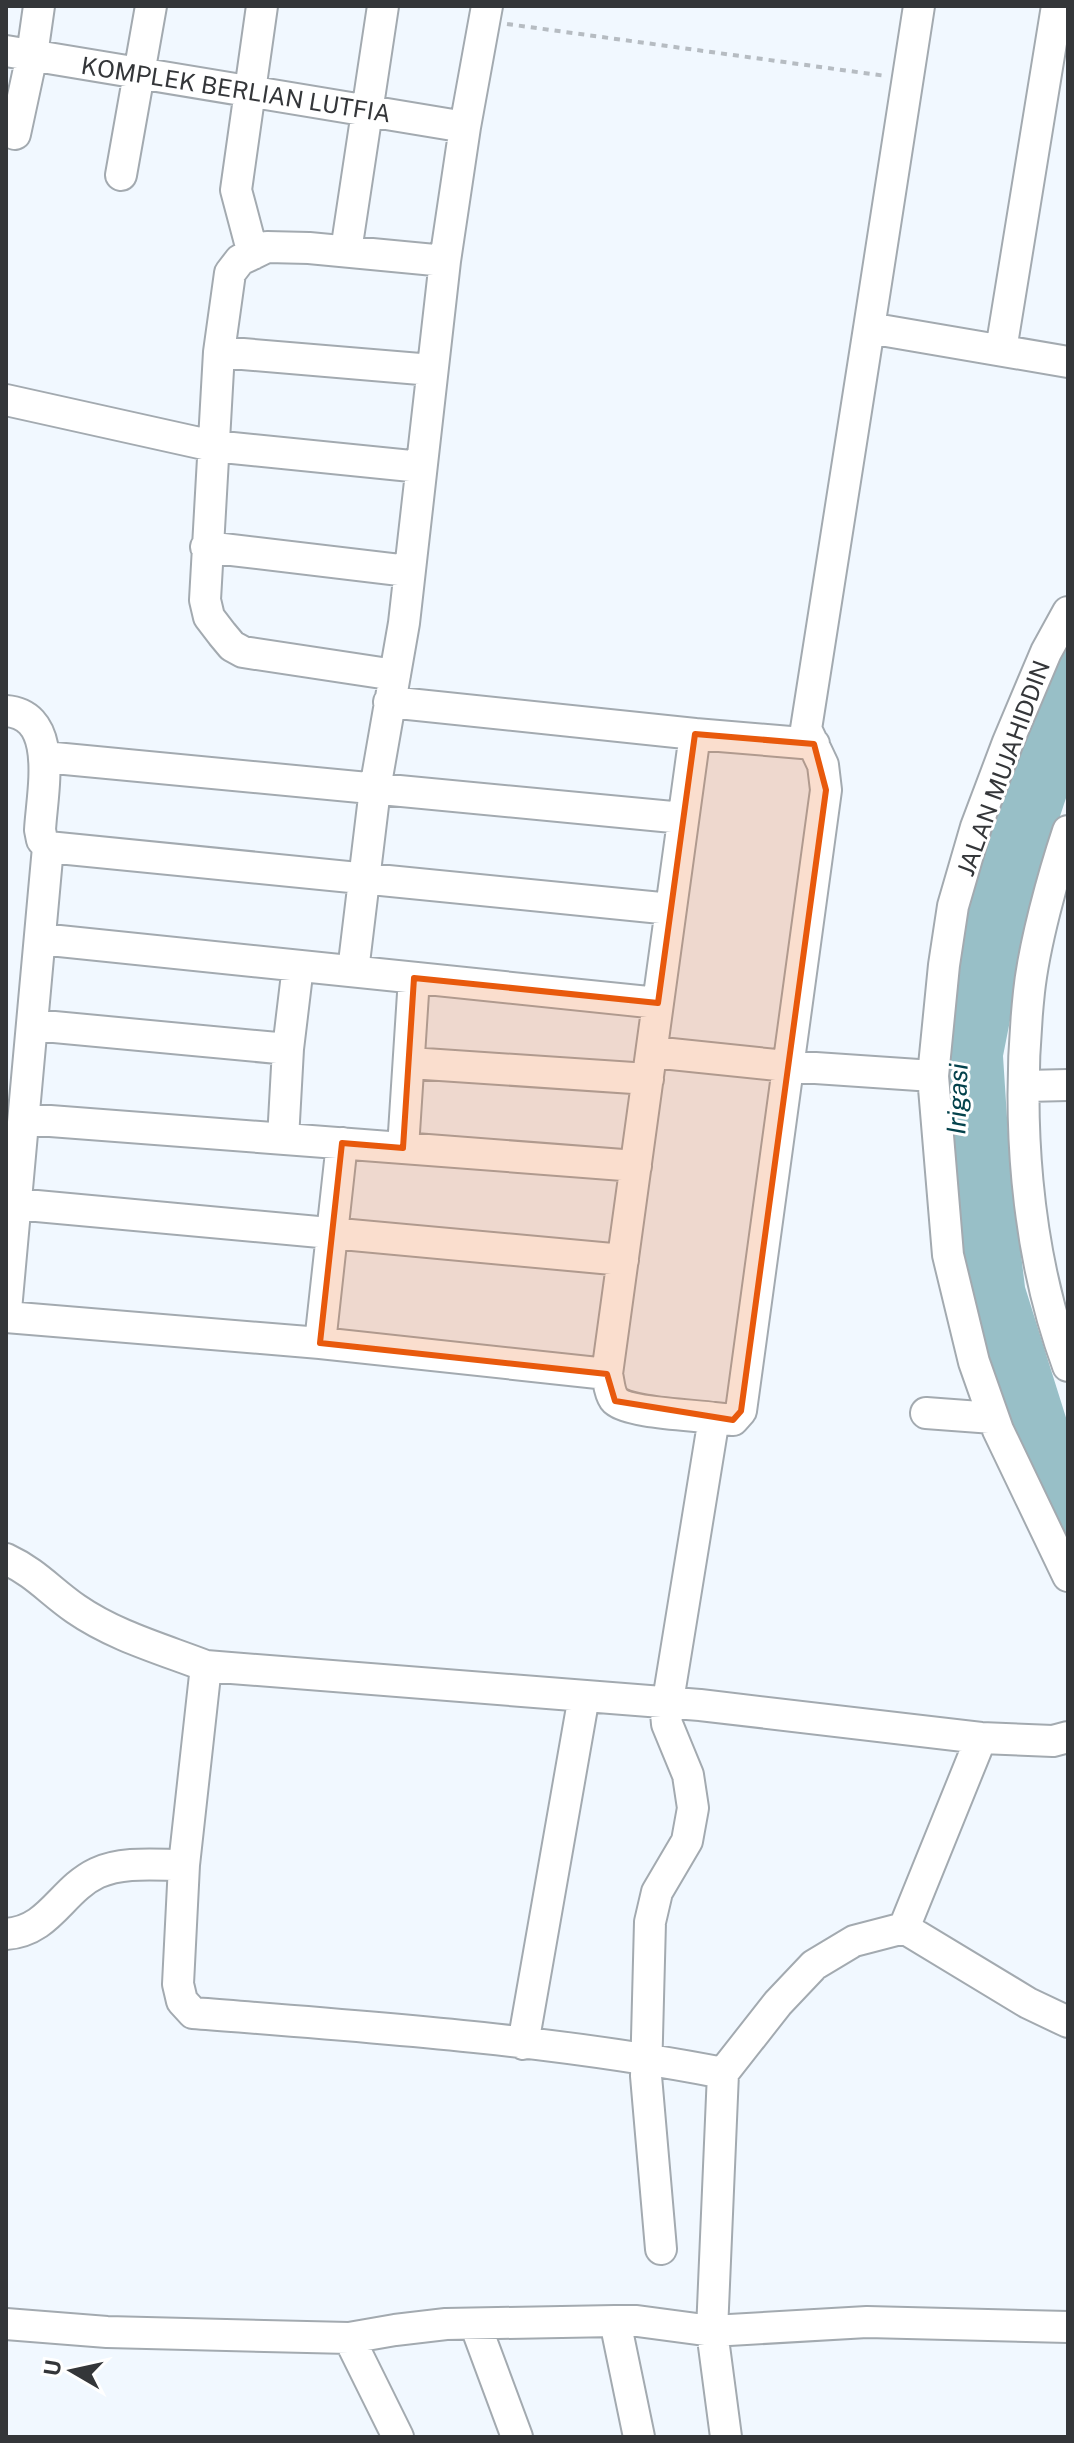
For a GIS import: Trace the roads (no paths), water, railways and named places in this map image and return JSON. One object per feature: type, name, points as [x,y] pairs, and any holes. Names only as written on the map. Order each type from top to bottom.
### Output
[{"type":"street","points":[[15,134],[19,53],[39,6]]},
{"type":"street","points":[[121,175],[151,6]]},
{"type":"street","points":[[253,254],[236,190],[262,6]]},
{"type":"street","points":[[346,251],[383,6]]},
{"type":"street","points":[[695,734],[607,1374],[610,1389],[619,1404],[733,1420],[741,1411],[826,790],[823,765],[806,729],[919,6]]},
{"type":"street","points":[[1001,350],[1057,6]]},
{"type":"street","points":[[353,971],[375,789],[404,623],[445,261],[486,13]]},
{"type":"street","name":"KOMPLEK BERLIAN LUTFIA","points":[[19,53],[465,127]]},
{"type":"street","points":[[445,261],[267,247],[240,260],[230,273],[219,352],[206,547],[205,600],[209,617],[232,646],[243,652],[392,688],[695,734],[814,744]]},
{"type":"street","points":[[869,328],[1068,362]]},
{"type":"street","points":[[219,352],[432,370]]},
{"type":"street","points":[[6,400],[213,446],[421,467]]},
{"type":"street","points":[[206,547],[408,571]]},
{"type":"street","name":"JALAN MUJAHIDDIN","points":[[1068,612],[1046,652],[1008,742],[976,827],[953,906],[933,1076],[948,1255],[974,1362],[993,1418],[1025,1491],[1068,1576]]},
{"type":"street","points":[[6,711],[18,712],[34,724],[44,747],[40,830],[42,840],[48,847],[671,909]]},
{"type":"street","points":[[44,757],[683,818]]},
{"type":"street","points":[[1068,831],[1029,988],[1025,1120],[1031,1208],[1050,1311],[1068,1366]]},
{"type":"street","points":[[6,1310],[48,847]]},
{"type":"street","points":[[40,939],[658,1003]]},
{"type":"street","points":[[283,1139],[288,1049],[298,966]]},
{"type":"street","points":[[403,1148],[414,978]]},
{"type":"street","points":[[33,1025],[288,1049]]},
{"type":"street","points":[[410,1063],[786,1066],[933,1076]]},
{"type":"street","points":[[1026,1086],[1068,1085]]},
{"type":"street","points":[[24,1119],[636,1166]]},
{"type":"street","points":[[320,1343],[342,1143]]},
{"type":"street","points":[[15,1204],[623,1260]]},
{"type":"street","points":[[6,1317],[320,1343],[607,1374]]},
{"type":"street","points":[[926,1413],[993,1418]]},
{"type":"street","points":[[661,2249],[647,2058],[650,1922],[657,1892],[687,1841],[693,1808],[688,1775],[667,1724],[714,1418]]},
{"type":"street","points":[[6,1559],[28,1569],[75,1609],[118,1634],[206,1666],[669,1703],[981,1738],[1053,1741],[1068,1737]]},
{"type":"street","points":[[206,1666],[184,1865],[178,1984],[182,2001],[193,2013],[394,2029],[647,2058],[723,2073]]},
{"type":"street","points":[[523,2044],[584,1696]]},
{"type":"street","points":[[904,1928],[981,1738]]},
{"type":"street","points":[[6,1934],[32,1929],[98,1872],[127,1865],[184,1865]]},
{"type":"street","points":[[726,2437],[712,2331],[723,2073],[778,2003],[814,1965],[854,1941],[904,1928],[1016,1996],[1068,2022]]},
{"type":"street","points":[[615,2321],[639,2437]]},
{"type":"street","points":[[6,2324],[107,2332],[349,2338],[395,2330],[475,2324],[615,2321],[712,2331],[867,2322],[1068,2327]]},
{"type":"street","points":[[475,2324],[517,2437]]},
{"type":"street","points":[[349,2338],[398,2437]]},
{"type":"water","name":"Irigasi","points":[[1068,644],[1068,792],[1036,889],[1003,1056],[1010,1164],[1025,1287],[1068,1424],[1068,1568],[966,1316],[942,1146],[945,1028],[966,891],[1017,739]]}]
